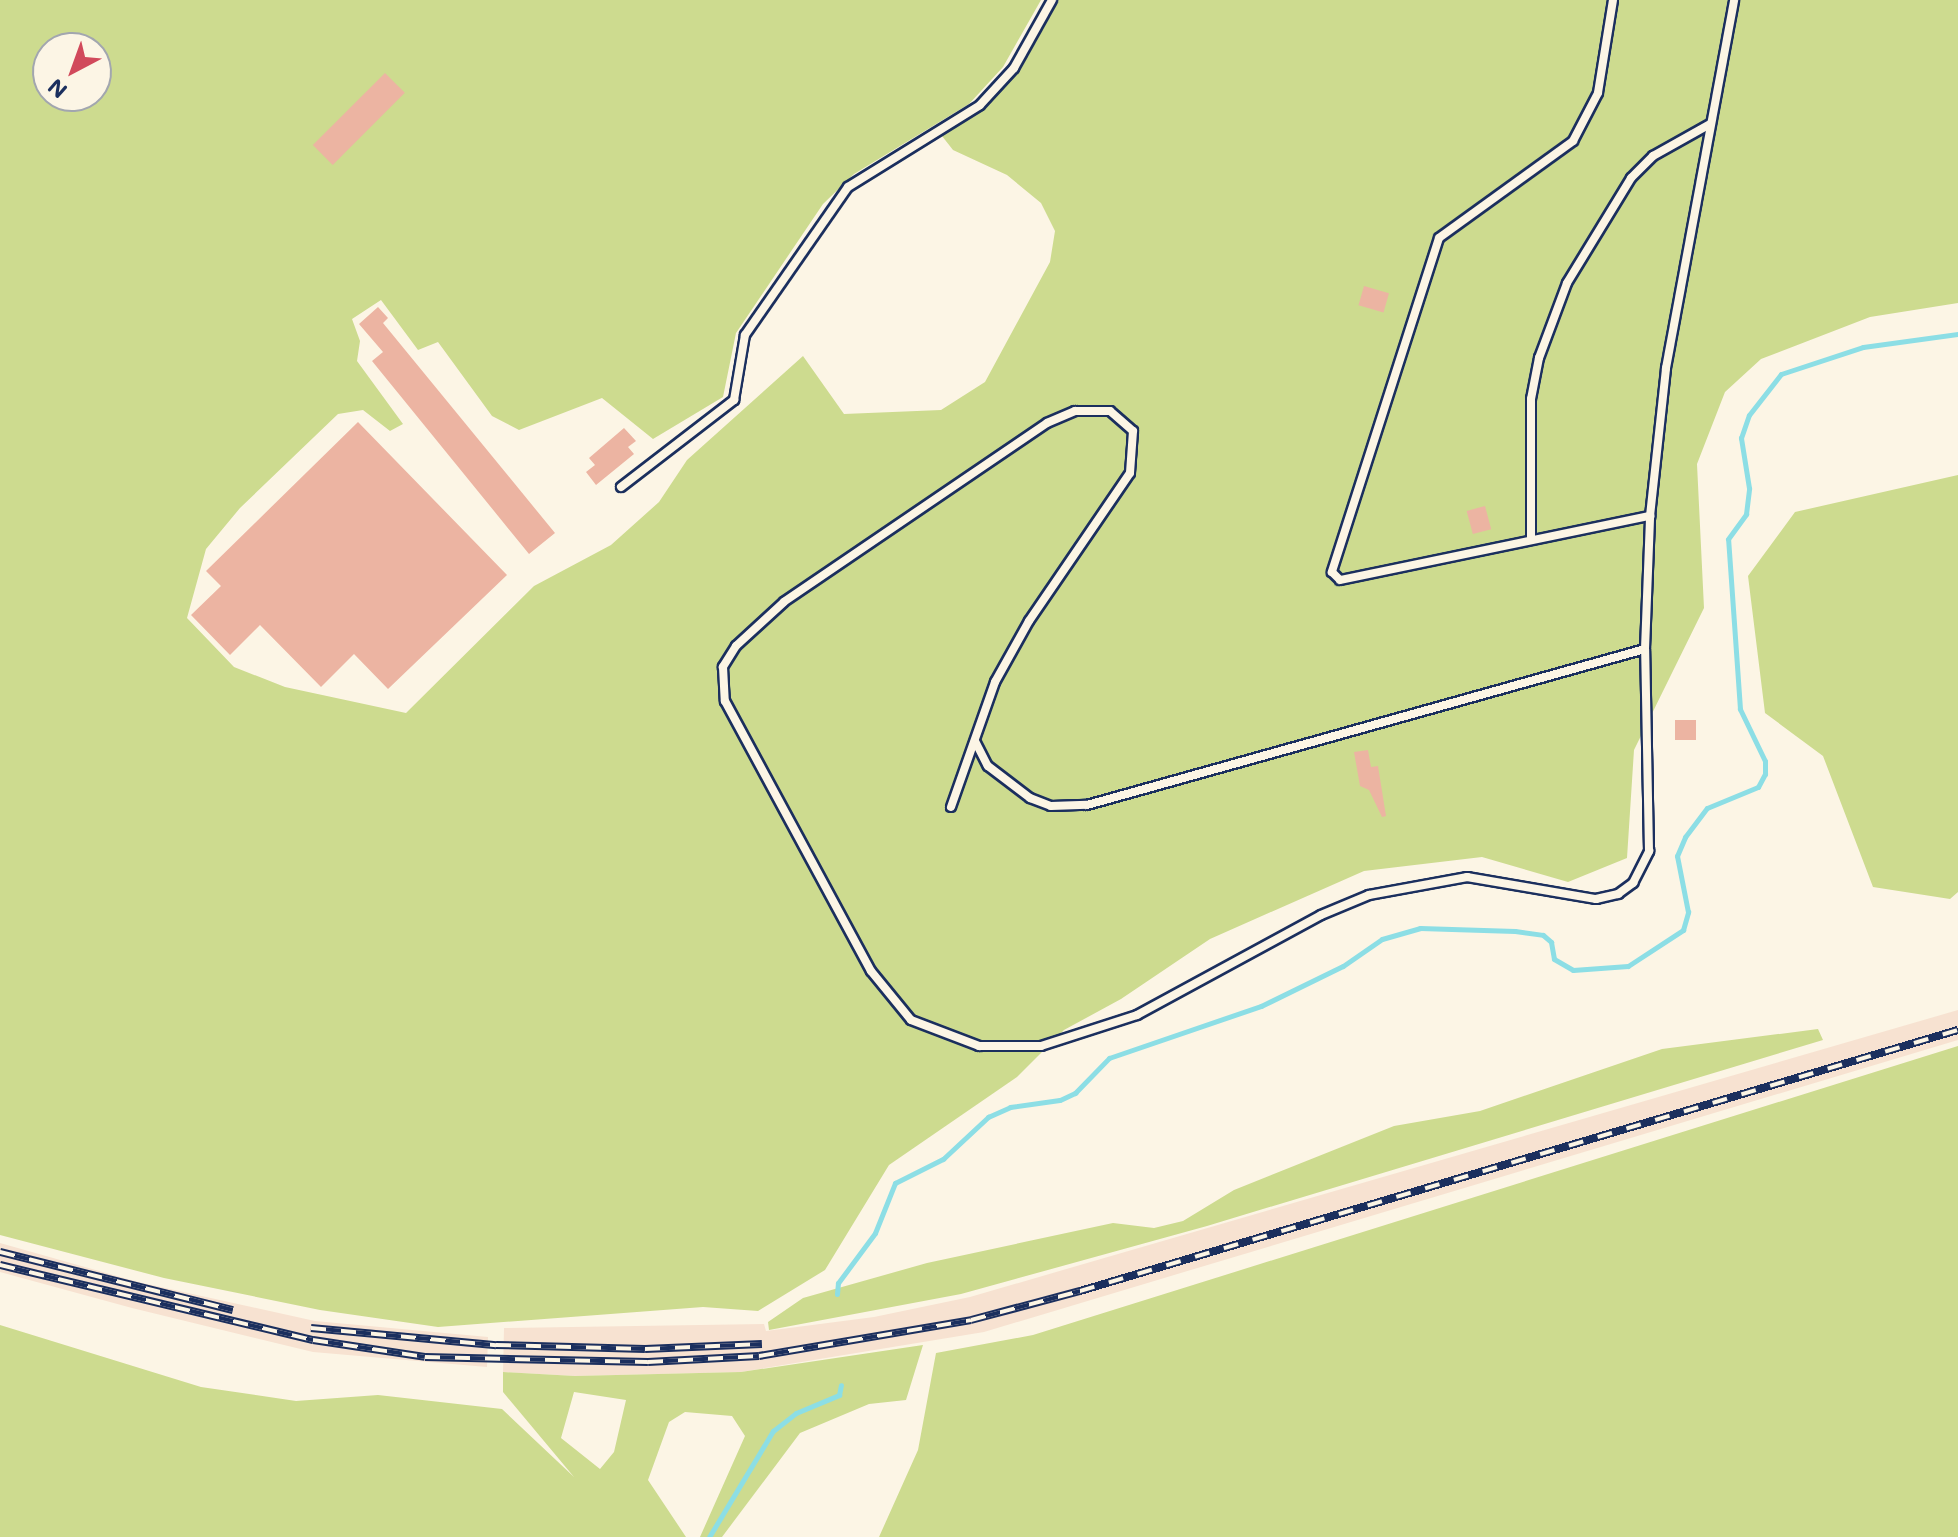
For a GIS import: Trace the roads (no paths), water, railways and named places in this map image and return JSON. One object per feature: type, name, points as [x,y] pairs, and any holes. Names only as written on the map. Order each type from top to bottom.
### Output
[{"type":"lane","points":[[621,487],[734,400],[745,335],[848,187],[980,105],[1014,68],[1052,0]]},
{"type":"lane","points":[[1613,0],[1598,93],[1573,141],[1439,238],[1332,572],[1340,580],[1531,537],[1650,516]]},
{"type":"lane","points":[[951,807],[995,682],[1029,621],[1133,463],[1133,431],[1125,420],[1110,411],[1075,411],[1047,423],[784,602],[736,646],[723,667],[725,701],[871,971],[911,1020],[941,1035],[979,1046],[1041,1046],[1080,1037],[1137,1015],[1321,915],[1369,895],[1421,883],[1467,877],[1513,882],[1578,898],[1618,894],[1643,870],[1649,851],[1645,649],[1650,516],[1666,368],[1734,0]]},
{"type":"lane","points":[[1531,537],[1531,399],[1539,358],[1567,283],[1631,178],[1653,156],[1710,124]]},
{"type":"lane","points":[[975,741],[988,766],[1030,798],[1051,806],[1087,805],[1645,649]]},
{"type":"waterway","points":[[837,1294],[838,1283],[875,1233],[895,1183],[943,1159],[988,1117],[1010,1107],[1060,1100],[1075,1093],[1109,1058],[1261,1006],[1343,966],[1382,939],[1420,928],[1515,931],[1543,935],[1551,942],[1554,959],[1573,970],[1628,966],[1683,930],[1688,912],[1677,856],[1685,837],[1707,808],[1758,787],[1765,774],[1765,761],[1740,709],[1728,539],[1746,514],[1749,488],[1741,438],[1749,415],[1781,374],[1863,347],[1958,334]]},
{"type":"waterway","points":[[709,1537],[773,1431],[796,1413],[839,1395],[841,1385]]},
{"type":"railway","points":[[0,1265],[313,1340],[425,1357],[648,1362],[759,1356],[971,1320],[1080,1291],[1958,1030]]},
{"type":"railway","points":[[0,1252],[233,1310]]},
{"type":"railway","points":[[311,1328],[496,1345],[645,1349],[762,1344]]}]
